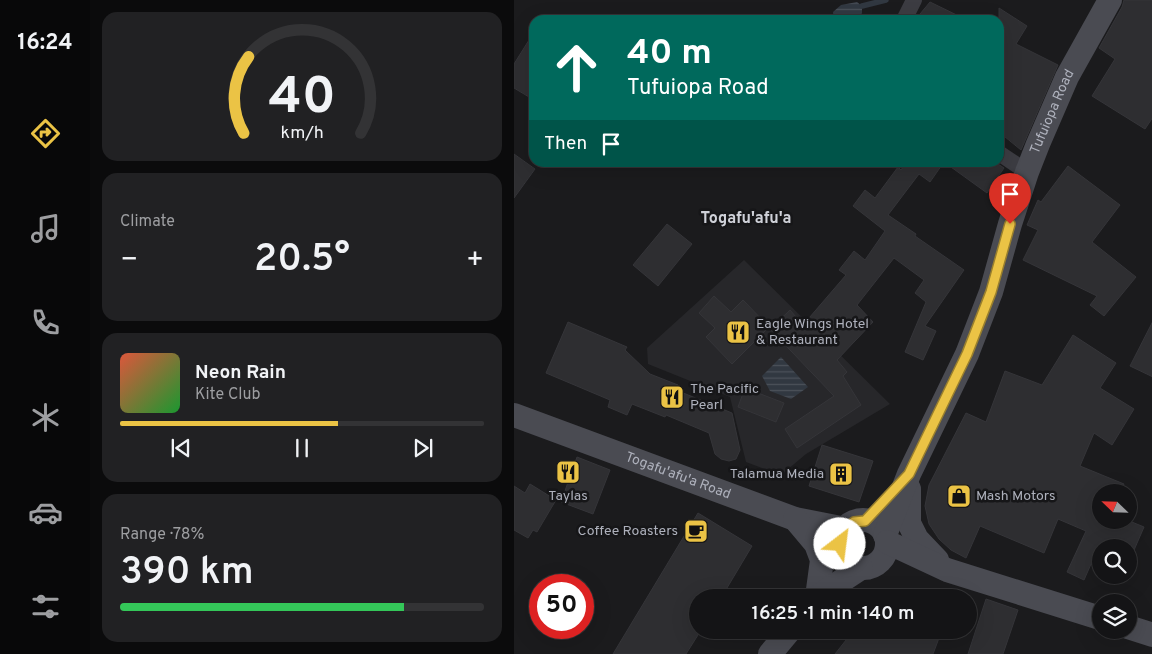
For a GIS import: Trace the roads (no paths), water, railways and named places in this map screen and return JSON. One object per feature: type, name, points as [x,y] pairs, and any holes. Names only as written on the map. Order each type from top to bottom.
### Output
[{"type":"main road","name":"Tufuiopa Road","points":[[863,546],[909,474],[959,372],[991,292],[1027,172],[1067,77],[1110,0]]},
{"type":"main road","name":"Togafu'afu'a Road","points":[[514,415],[863,546],[947,570]]},
{"type":"main road","points":[[909,474],[909,523],[917,540],[947,570],[1092,615]]},
{"type":"main road","points":[[795,519],[816,544],[822,560],[817,589]]},
{"type":"main road","points":[[823,589],[863,546]]},
{"type":"main road","points":[[1137,630],[1152,635]]},
{"type":"main road","points":[[770,654],[782,639]]},
{"type":"street","points":[[906,15],[914,0]]},
{"type":"street","points":[[1004,156],[1027,172]]},
{"type":"waterway","points":[[862,6],[886,0]]},
{"type":"place","name":"Eagle Wings Hotel & Restaurant","points":[[738,332]]},
{"type":"place","name":"The Pacific Pearl","points":[[672,397]]},
{"type":"place","name":"Taylas","points":[[568,472]]},
{"type":"place","name":"Talamua Media","points":[[841,474]]},
{"type":"place","name":"Mash Motors","points":[[959,496]]},
{"type":"place","name":"Coffee Roasters","points":[[696,531]]},
{"type":"district","name":"Togafu'afu'a","points":[[746,219]]}]
